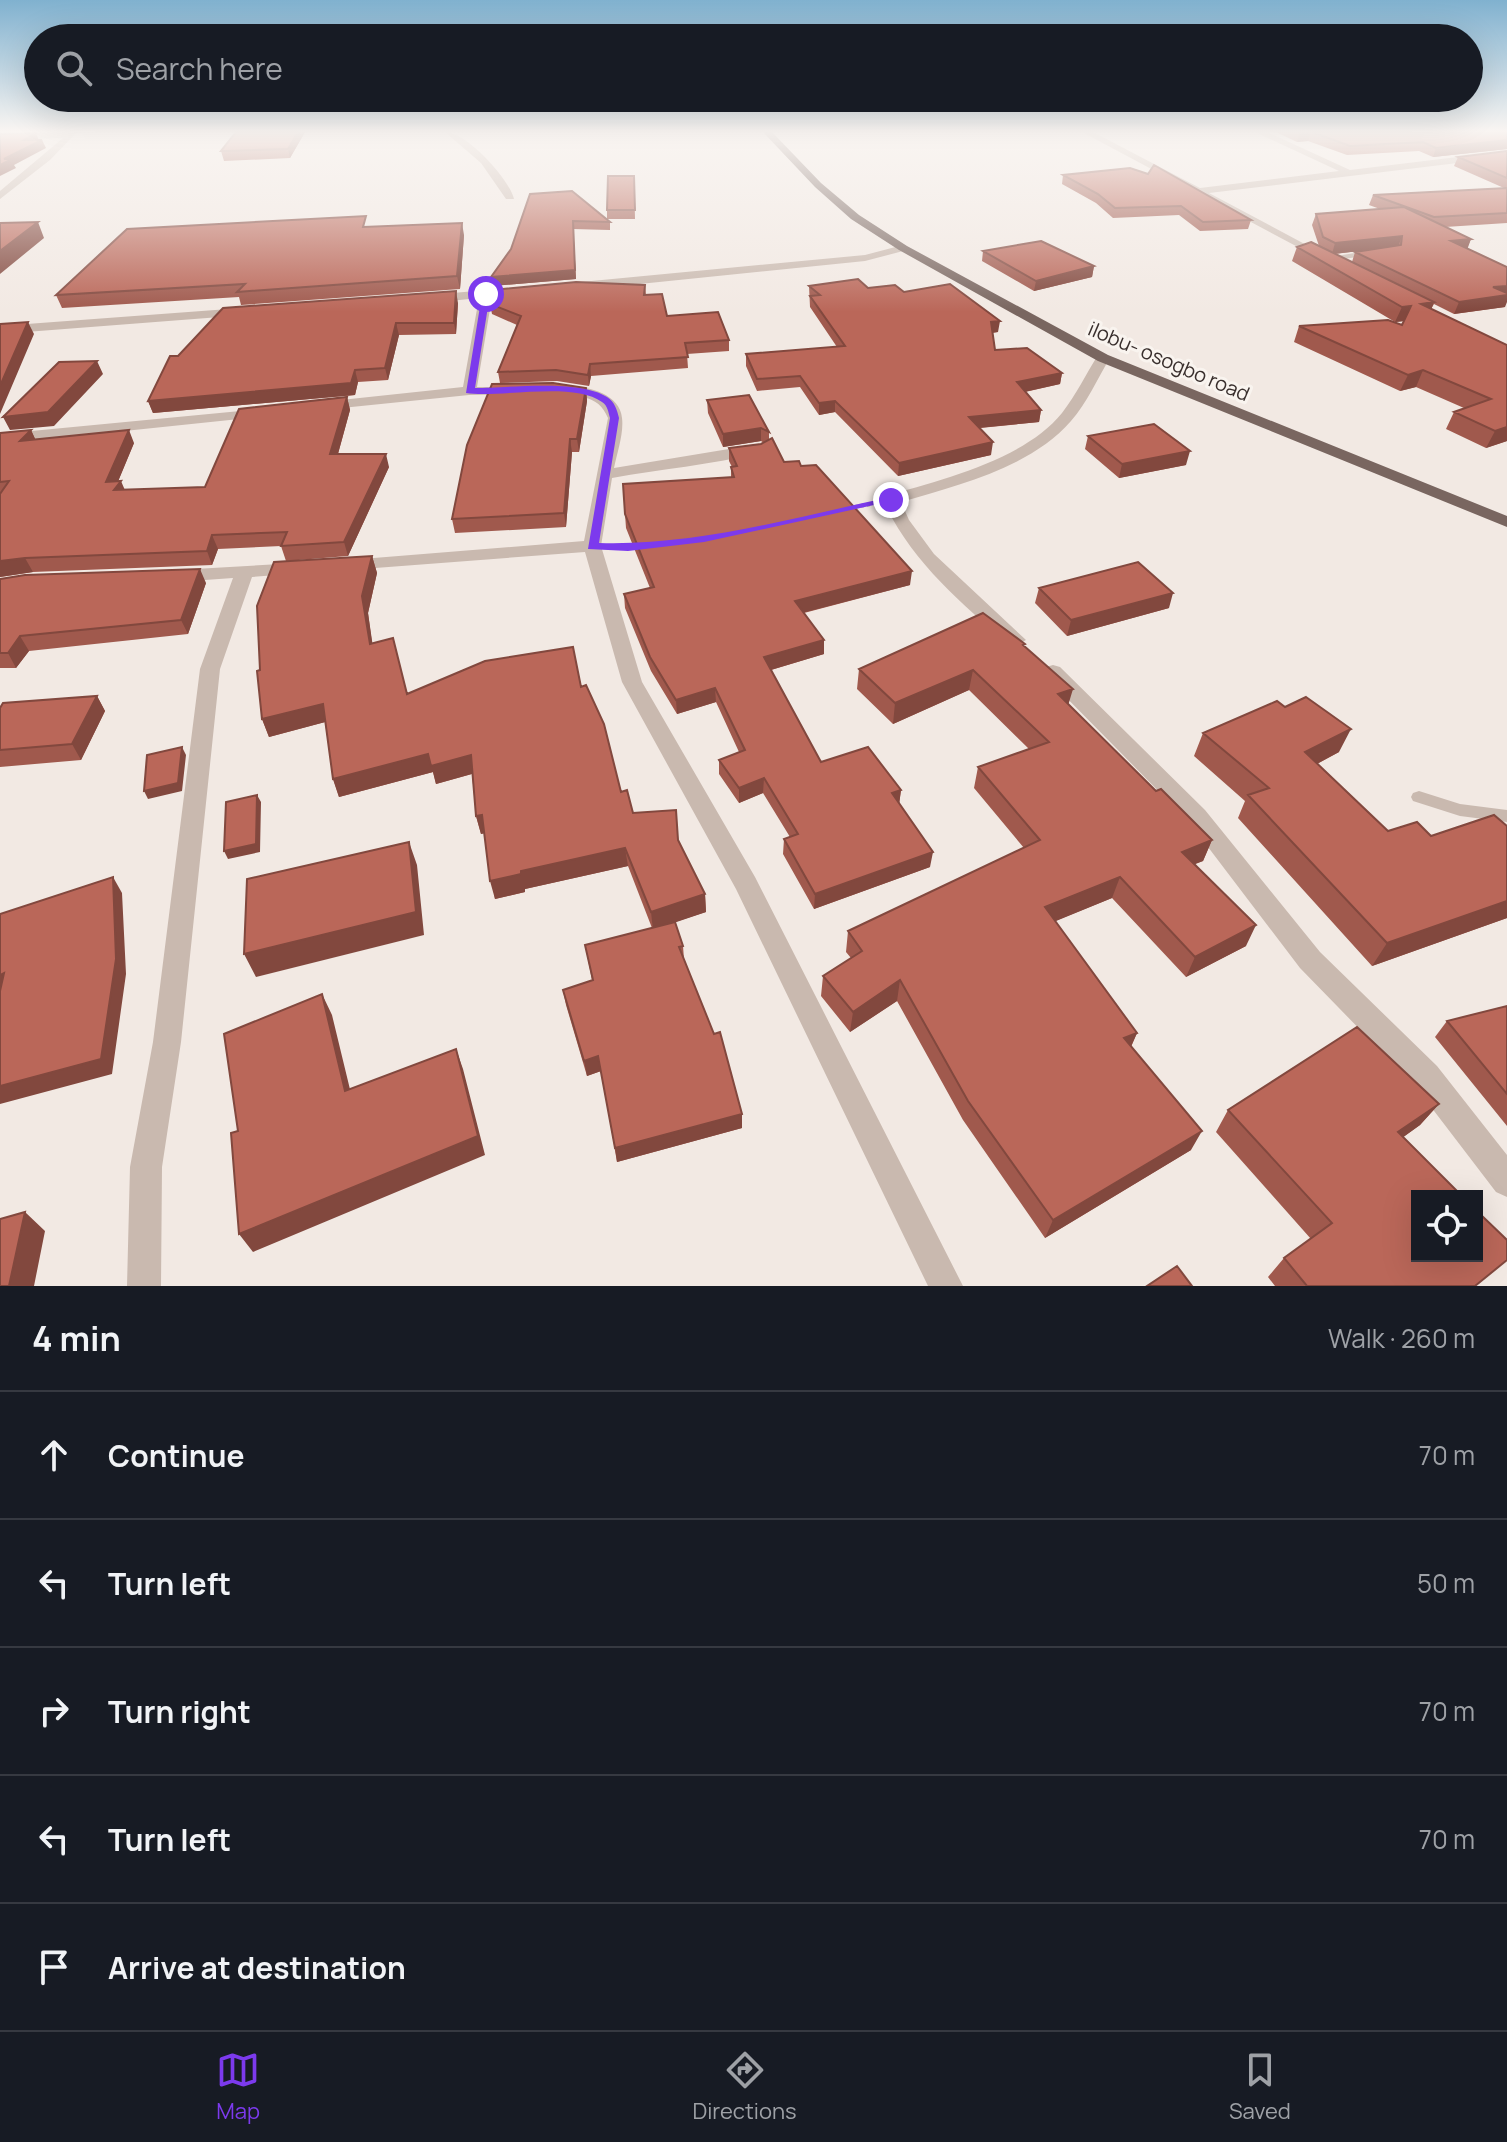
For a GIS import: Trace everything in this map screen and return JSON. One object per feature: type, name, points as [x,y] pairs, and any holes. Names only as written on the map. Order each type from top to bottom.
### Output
[{"type":"main road","name":"ilobu- osogbo road","points":[[826,192],[855,217],[903,248],[1103,358],[1507,522]]},
{"type":"street","points":[[506,192],[510,197]]},
{"type":"street","points":[[1200,192],[1353,273]]},
{"type":"street","points":[[565,287],[865,258],[903,248]]},
{"type":"street","points":[[1330,260],[1392,251]]},
{"type":"street","points":[[423,299],[517,291]]},
{"type":"street","points":[[469,391],[486,294]]},
{"type":"street","points":[[0,330],[251,312]]},
{"type":"street","points":[[1103,358],[1066,419],[1021,453],[954,481],[891,500],[898,519],[955,587],[1058,677],[1197,816],[1310,960],[1426,1076],[1507,1181]]},
{"type":"street","points":[[305,408],[469,391],[574,390],[604,398],[612,407],[615,418],[592,546],[632,682],[746,884],[946,1286]]},
{"type":"street","points":[[0,439],[274,411]]},
{"type":"street","points":[[604,475],[761,449]]},
{"type":"street","points":[[165,577],[592,546]]},
{"type":"street","points":[[144,1286],[146,1167],[167,1042],[210,669],[244,573]]},
{"type":"lane","points":[[1419,797],[1460,810],[1507,816]]},
{"type":"path","points":[[837,511],[891,500]]},
{"type":"path","points":[[592,546],[643,546]]},
{"type":"building","points":[[573,192],[610,222],[573,221],[575,270],[491,277],[511,249],[530,194]]},
{"type":"building","points":[[608,192],[634,192],[635,210],[607,210]]},
{"type":"building","points":[[1094,192],[1202,192],[1251,220],[1203,222],[1181,206],[1115,208]]},
{"type":"building","points":[[1507,192],[1507,213],[1434,217],[1373,195]]},
{"type":"building","points":[[1404,207],[1471,239],[1451,241],[1507,267],[1507,286],[1493,287],[1507,295],[1459,302],[1355,252],[1401,245],[1402,236],[1335,243],[1323,237],[1316,214]]},
{"type":"building","points":[[366,216],[363,227],[462,223],[457,276],[237,292],[245,284],[56,295],[127,229]]},
{"type":"building","points":[[38,222],[0,251],[0,223]]},
{"type":"building","points":[[1041,241],[1094,266],[1036,281],[983,251]]},
{"type":"building","points":[[1311,242],[1434,302],[1421,304],[1507,345],[1507,427],[1495,431],[1454,412],[1491,399],[1423,370],[1408,375],[1299,326],[1388,320],[1402,325],[1411,306],[1402,307],[1297,247]]},
{"type":"building","points":[[858,279],[868,288],[895,285],[904,292],[950,284],[1000,321],[991,322],[995,350],[1027,348],[1062,373],[1017,382],[1041,410],[969,417],[993,442],[899,463],[835,401],[819,403],[800,376],[757,379],[746,354],[845,346],[810,296],[820,295],[809,286]]},
{"type":"building","points":[[576,282],[645,285],[644,295],[662,294],[667,316],[718,312],[729,340],[685,343],[688,357],[590,364],[588,375],[556,370],[498,372],[521,316],[490,304],[493,290]]},
{"type":"building","points":[[456,291],[454,323],[396,323],[385,368],[355,370],[351,383],[148,401],[170,356],[178,356],[223,308]]},
{"type":"building","points":[[28,322],[0,386],[0,324]]},
{"type":"building","points":[[97,361],[48,412],[3,417],[59,362]]},
{"type":"building","points":[[553,383],[586,388],[577,439],[570,439],[564,513],[452,519],[467,445],[492,384]]},
{"type":"building","points":[[749,395],[769,432],[761,428],[723,434],[707,400]]},
{"type":"building","points":[[347,397],[330,454],[386,454],[344,542],[281,546],[287,532],[212,535],[207,551],[0,561],[0,494],[9,481],[0,482],[0,433],[31,430],[20,441],[129,430],[106,482],[121,481],[114,490],[205,487],[239,409]]},
{"type":"building","points":[[1154,424],[1190,451],[1122,464],[1088,436]]},
{"type":"building","points":[[772,438],[784,462],[816,465],[912,571],[795,601],[824,640],[764,657],[821,762],[868,747],[901,790],[892,793],[933,852],[815,894],[784,839],[798,834],[764,778],[739,788],[719,760],[745,750],[715,688],[676,700],[650,657],[624,594],[654,587],[625,514],[623,484],[734,477],[731,467],[737,466],[729,448],[761,444]]},
{"type":"building","points":[[372,556],[362,596],[370,644],[393,638],[407,694],[485,661],[573,647],[581,687],[586,685],[604,724],[621,792],[627,790],[633,813],[676,810],[678,840],[705,894],[651,912],[625,848],[490,881],[482,815],[476,816],[471,755],[431,766],[428,754],[333,779],[323,704],[262,719],[257,671],[260,670],[257,606],[274,562]]},
{"type":"building","points":[[1138,562],[1173,593],[1071,620],[1039,588]]},
{"type":"building","points":[[200,569],[181,620],[20,636],[8,653],[0,653],[0,579],[25,575]]},
{"type":"building","points":[[983,613],[1025,644],[1073,689],[1058,694],[1156,791],[1161,789],[1212,840],[1182,852],[1256,925],[1195,957],[1120,877],[1045,907],[1137,1033],[1124,1038],[1202,1131],[1053,1220],[968,1101],[900,980],[853,1012],[823,976],[862,951],[848,931],[1040,840],[978,767],[1049,742],[973,670],[895,703],[859,669]]},
{"type":"building","points":[[97,696],[72,744],[0,750],[0,708],[3,703]]},
{"type":"building","points":[[1306,697],[1351,729],[1305,752],[1388,831],[1417,822],[1431,836],[1494,815],[1507,826],[1507,901],[1387,943],[1248,795],[1269,788],[1203,733],[1277,701],[1285,707]]},
{"type":"building","points":[[182,747],[178,783],[144,791],[147,755]]},
{"type":"building","points":[[257,795],[256,844],[224,851],[226,802]]},
{"type":"building","points":[[409,842],[416,912],[244,954],[247,879]]},
{"type":"building","points":[[113,877],[116,959],[101,1059],[0,1086],[0,991],[4,973],[0,975],[0,914]]},
{"type":"building","points":[[675,922],[683,946],[679,947],[714,1034],[720,1032],[742,1114],[615,1148],[598,1056],[584,1061],[563,990],[593,980],[585,945]]},
{"type":"building","points":[[322,994],[345,1091],[456,1049],[478,1136],[239,1234],[231,1133],[238,1131],[224,1034]]},
{"type":"building","points":[[1507,1006],[1507,1094],[1447,1021]]},
{"type":"building","points":[[1357,1027],[1439,1104],[1398,1132],[1456,1190],[1411,1190],[1411,1262],[1483,1262],[1483,1217],[1507,1240],[1507,1260],[1475,1286],[1307,1286],[1284,1258],[1332,1223],[1228,1110]]},
{"type":"building","points":[[25,1212],[9,1286],[0,1286],[0,1219]]},
{"type":"building","points":[[1177,1266],[1192,1286],[1147,1286]]},
{"type":"route","points":[[486,294],[469,391],[574,390],[604,398],[612,407],[615,418],[592,546],[628,547],[704,539],[891,500]]}]
